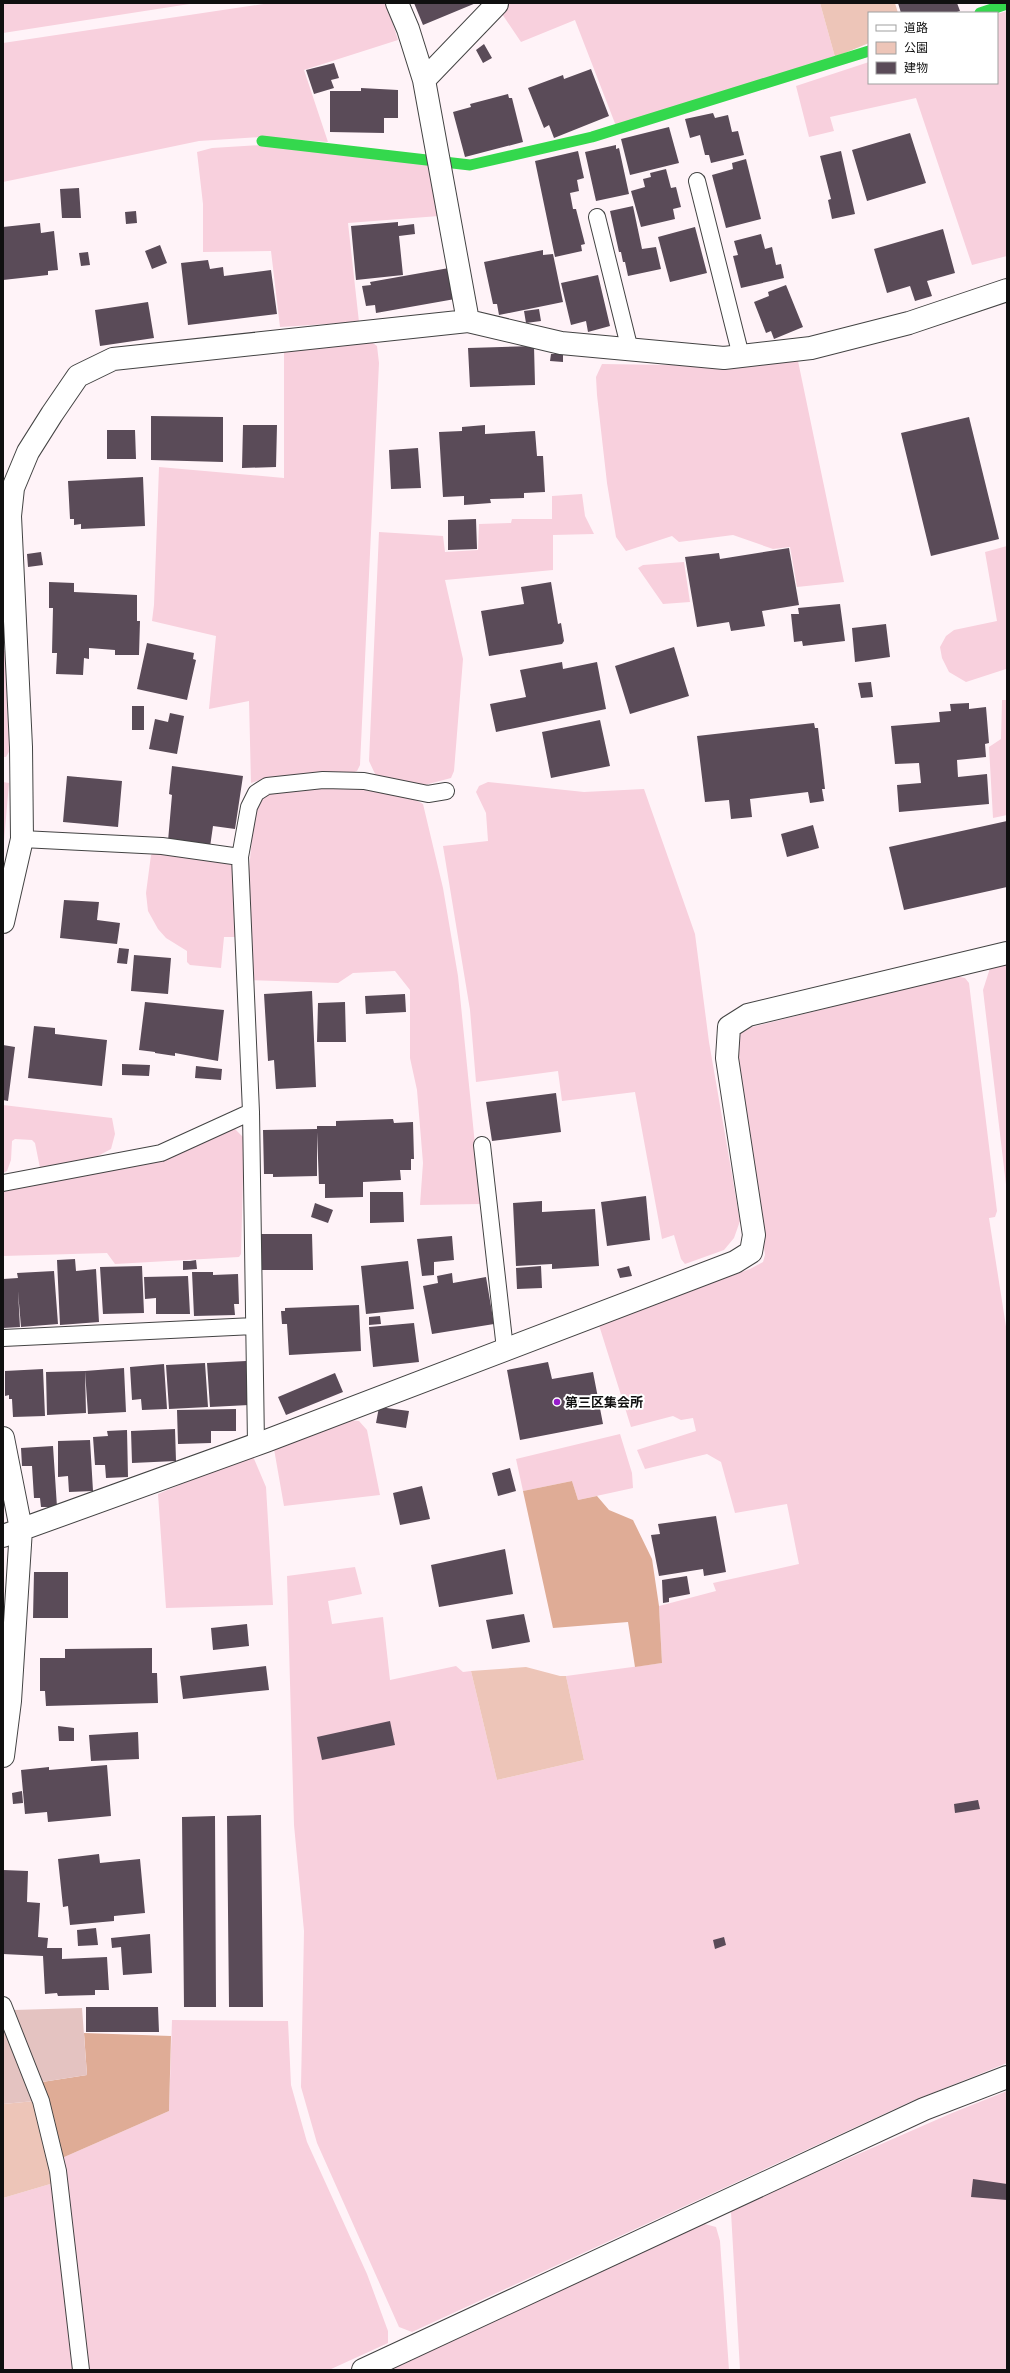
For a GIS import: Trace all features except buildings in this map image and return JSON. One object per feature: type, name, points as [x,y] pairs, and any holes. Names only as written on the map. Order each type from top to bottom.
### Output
[{"type":"street","points":[[397,3],[408,28],[424,80],[468,321]]},
{"type":"street","points":[[424,80],[496,4]]},
{"type":"street","points":[[3,922],[22,839],[21,747],[8,489],[28,452],[78,376],[113,359],[468,321],[561,343],[724,358],[811,348],[909,323],[1007,290]]},
{"type":"street","points":[[12,1532],[256,1444],[735,1262],[750,1252],[754,1235],[727,1058],[729,1027],[748,1015],[1007,953]]},
{"type":"street","points":[[3,1438],[12,1532],[10,1701],[3,1756]]},
{"type":"street","points":[[363,2370],[902,2119],[1007,2077]]},
{"type":"lane","points":[[697,181],[741,356]]},
{"type":"lane","points":[[597,217],[630,350]]},
{"type":"lane","points":[[256,1444],[251,1112],[240,858],[249,807],[256,793],[267,786],[323,780],[364,781],[428,794],[446,791]]},
{"type":"lane","points":[[22,839],[162,846],[240,858]]},
{"type":"lane","points":[[3,1183],[161,1153],[251,1112]]},
{"type":"lane","points":[[482,1145],[506,1349]]},
{"type":"lane","points":[[3,1338],[254,1326]]},
{"type":"lane","points":[[3,2005],[41,2101],[58,2171],[81,2370]]},
{"type":"shaded area","points":[[3,3],[196,3],[3,33]]},
{"type":"shaded area","points":[[270,3],[385,3],[398,40],[304,70],[328,142],[261,137],[199,141],[3,182],[3,43]]},
{"type":"shaded area","points":[[503,3],[820,3],[835,57],[616,126],[575,20],[521,42],[498,8]]},
{"type":"shaded area","points":[[1007,11],[1007,256],[972,265],[916,98],[830,117],[834,131],[809,137],[796,86],[868,62],[868,84],[998,84],[998,14]]},
{"type":"shaded area","points":[[262,145],[430,161],[439,216],[348,223],[359,322],[280,327],[271,251],[203,252],[203,204],[197,152],[212,148]]},
{"type":"shaded area","points":[[370,341],[377,346],[379,363],[360,765],[357,771],[349,774],[261,780],[251,783],[249,701],[209,709],[216,636],[152,621],[154,605],[159,467],[284,478],[284,351]]},
{"type":"shaded area","points":[[798,361],[844,582],[797,587],[790,547],[773,549],[733,535],[679,542],[672,536],[626,551],[616,537],[607,483],[596,377],[602,364],[733,366]]},
{"type":"shaded area","points":[[582,494],[585,516],[594,534],[553,535],[553,570],[445,580],[463,659],[454,771],[451,778],[421,786],[376,776],[369,761],[379,532],[443,536],[445,552],[478,550],[479,524],[511,523],[512,519],[552,519],[552,496]]},
{"type":"shaded area","points":[[1007,546],[1007,671],[1006,669],[966,682],[949,672],[942,658],[940,647],[946,636],[954,630],[997,621],[985,552]]},
{"type":"shaded area","points":[[684,562],[690,602],[663,604],[638,568],[643,565]]},
{"type":"shaded area","points":[[3,651],[8,651],[7,707],[10,750],[6,757],[3,757]]},
{"type":"shaded area","points":[[1002,700],[1007,700],[1007,815],[993,818],[989,747],[1001,739]]},
{"type":"shaded area","points":[[3,782],[9,783],[4,841],[3,841]]},
{"type":"shaded area","points":[[488,782],[584,792],[644,789],[695,934],[709,1042],[740,1221],[734,1238],[724,1250],[685,1264],[681,1259],[674,1235],[662,1239],[635,1092],[562,1101],[558,1071],[476,1082],[470,1010],[443,846],[488,841],[486,813],[476,792],[479,786]]},
{"type":"shaded area","points":[[343,786],[412,798],[423,804],[443,888],[458,976],[481,1204],[420,1205],[423,1163],[417,1090],[410,1058],[410,990],[395,971],[353,973],[338,983],[250,980],[249,870],[254,815],[261,798],[268,792]]},
{"type":"shaded area","points":[[154,853],[234,865],[237,937],[224,937],[221,968],[190,965],[187,962],[187,951],[166,938],[158,929],[148,911],[146,893],[151,855]]},
{"type":"shaded area","points":[[1007,965],[1007,1193],[983,990],[990,968]]},
{"type":"shaded area","points":[[955,976],[965,978],[969,983],[997,1211],[995,1217],[989,1218],[1007,1333],[1007,2063],[910,2102],[412,2332],[399,2327],[317,2143],[301,2087],[304,1931],[294,1825],[287,1576],[355,1567],[362,1594],[328,1601],[332,1624],[383,1617],[390,1680],[456,1666],[463,1672],[471,1671],[497,1780],[584,1760],[566,1676],[662,1663],[659,1606],[716,1591],[713,1583],[799,1564],[787,1504],[735,1513],[721,1462],[707,1454],[645,1469],[637,1450],[696,1431],[693,1418],[681,1420],[673,1416],[631,1427],[598,1322],[750,1269],[763,1262],[765,1255],[734,1045],[739,1034],[752,1027]]},
{"type":"shaded area","points":[[3,1105],[112,1118],[115,1134],[111,1149],[96,1157],[43,1170],[40,1168],[35,1143],[32,1140],[15,1139],[12,1141],[11,1160],[7,1171],[3,1173]]},
{"type":"shaded area","points":[[234,1128],[244,1138],[241,1254],[239,1257],[115,1264],[107,1253],[3,1256],[3,1189]]},
{"type":"shaded area","points":[[348,1420],[359,1421],[367,1430],[380,1495],[284,1506],[274,1449]]},
{"type":"shaded area","points":[[620,1434],[632,1473],[633,1488],[578,1500],[572,1481],[523,1491],[516,1459]]},
{"type":"shaded area","points":[[252,1454],[266,1487],[273,1605],[166,1608],[158,1494]]},
{"type":"shaded area","points":[[572,1481],[578,1500],[597,1496],[609,1510],[633,1520],[652,1559],[659,1606],[662,1663],[635,1667],[628,1622],[553,1628],[523,1491]]},
{"type":"shaded area","points":[[82,2008],[87,2075],[42,2082],[14,2010]]},
{"type":"shaded area","points":[[3,2016],[35,2101],[3,2104]]},
{"type":"shaded area","points":[[172,2020],[288,2021],[291,2085],[307,2142],[367,2274],[388,2331],[388,2343],[329,2370],[88,2370],[62,2158],[169,2111]]},
{"type":"shaded area","points":[[84,2033],[171,2036],[169,2111],[62,2158],[42,2082],[87,2075]]},
{"type":"shaded area","points":[[1007,2091],[1007,2370],[740,2370],[731,2212],[742,2205],[952,2113]]},
{"type":"shaded area","points":[[57,2182],[77,2370],[3,2370],[3,2198]]},
{"type":"shaded area","points":[[701,2223],[716,2227],[720,2241],[729,2370],[383,2370]]},
{"type":"green space","points":[[820,3],[895,3],[898,12],[868,12],[868,43],[835,57]]},
{"type":"green space","points":[[526,1667],[560,1676],[566,1676],[584,1760],[497,1780],[471,1671]]},
{"type":"green space","points":[[35,2101],[57,2182],[3,2198],[3,2104]]},
{"type":"waterway","points":[[983,12],[1007,4]]},
{"type":"waterway","points":[[262,141],[470,165],[592,137],[868,51]]},
{"type":"place","name":"第三区集会所","points":[[557,1402]]}]
